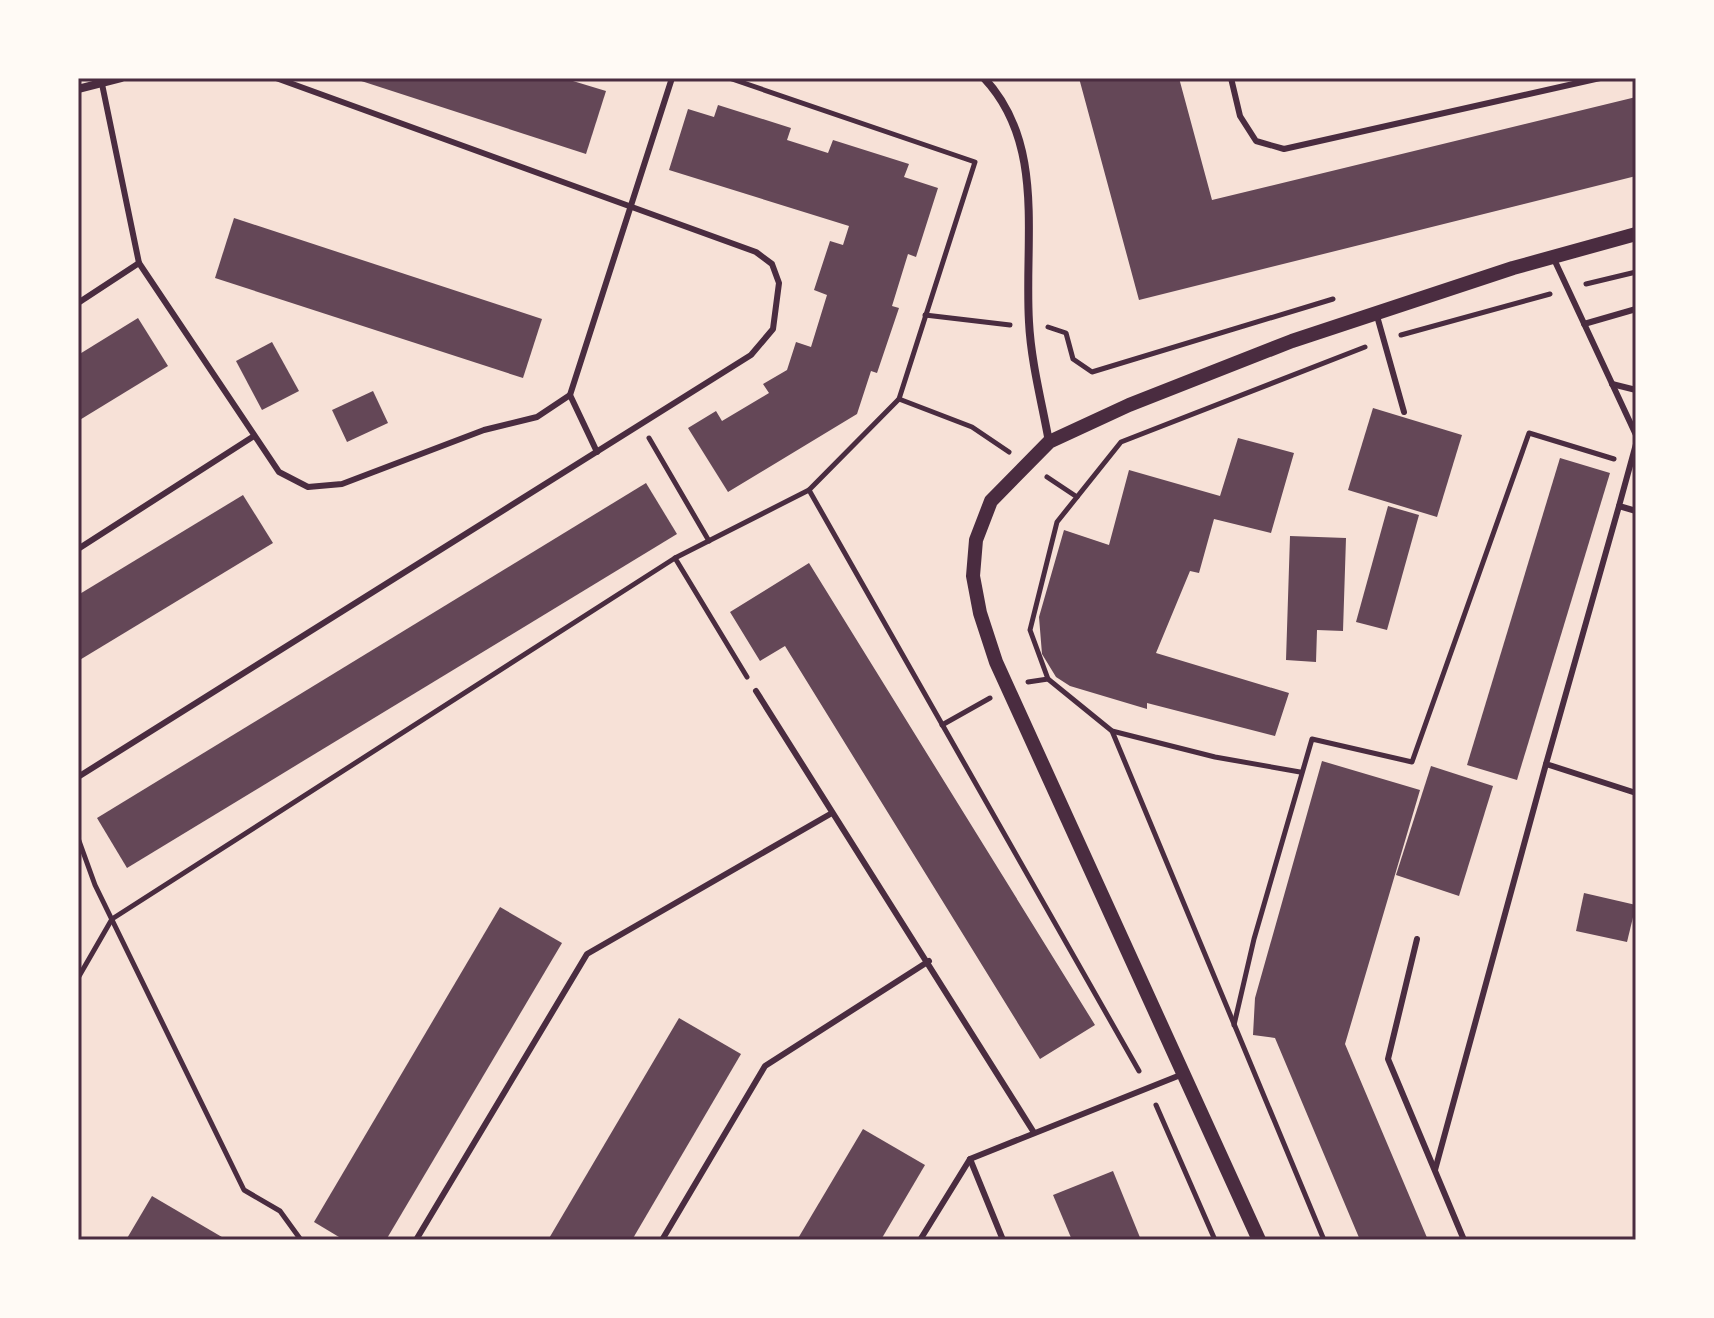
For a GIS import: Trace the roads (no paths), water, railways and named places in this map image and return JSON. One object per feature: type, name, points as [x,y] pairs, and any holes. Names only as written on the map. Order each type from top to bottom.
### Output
[{"type":"street","points":[[78,89],[121,78]]},
{"type":"street","points":[[984,78],[1002,98],[1021,137],[1028,180],[1029,326],[1049,442]]},
{"type":"street","points":[[1259,1240],[1010,686],[996,662],[980,613],[973,576],[976,540],[991,501],[1049,442],[1129,405],[1292,341],[1553,257],[1636,234]]},
{"type":"lane","points":[[78,777],[751,355],[773,329],[779,283],[772,264],[756,252],[628,209],[276,78]]},
{"type":"lane","points":[[102,84],[139,263],[279,472],[308,487],[342,484],[484,430],[537,417],[570,395],[672,78]]},
{"type":"lane","points":[[1231,78],[1240,116],[1256,141],[1284,149],[1600,78]]},
{"type":"lane","points":[[1553,257],[1636,435]]},
{"type":"lane","points":[[78,303],[139,263]]},
{"type":"lane","points":[[1584,324],[1636,309]]},
{"type":"lane","points":[[1376,313],[1404,412]]},
{"type":"lane","points":[[1612,384],[1636,390]]},
{"type":"lane","points":[[570,395],[597,452]]},
{"type":"lane","points":[[78,549],[254,436]]},
{"type":"lane","points":[[1435,1170],[1636,444]]},
{"type":"lane","points":[[1619,506],[1636,511]]},
{"type":"lane","points":[[756,691],[929,961],[1033,1131]]},
{"type":"lane","points":[[1546,764],[1636,793]]},
{"type":"lane","points":[[416,1240],[587,954],[832,813]]},
{"type":"lane","points":[[1417,939],[1388,1059],[1464,1240]]},
{"type":"lane","points":[[662,1240],[765,1066],[929,961]]},
{"type":"lane","points":[[920,1240],[970,1159],[1033,1131],[1186,1073]]},
{"type":"lane","points":[[970,1159],[1003,1240]]}]
